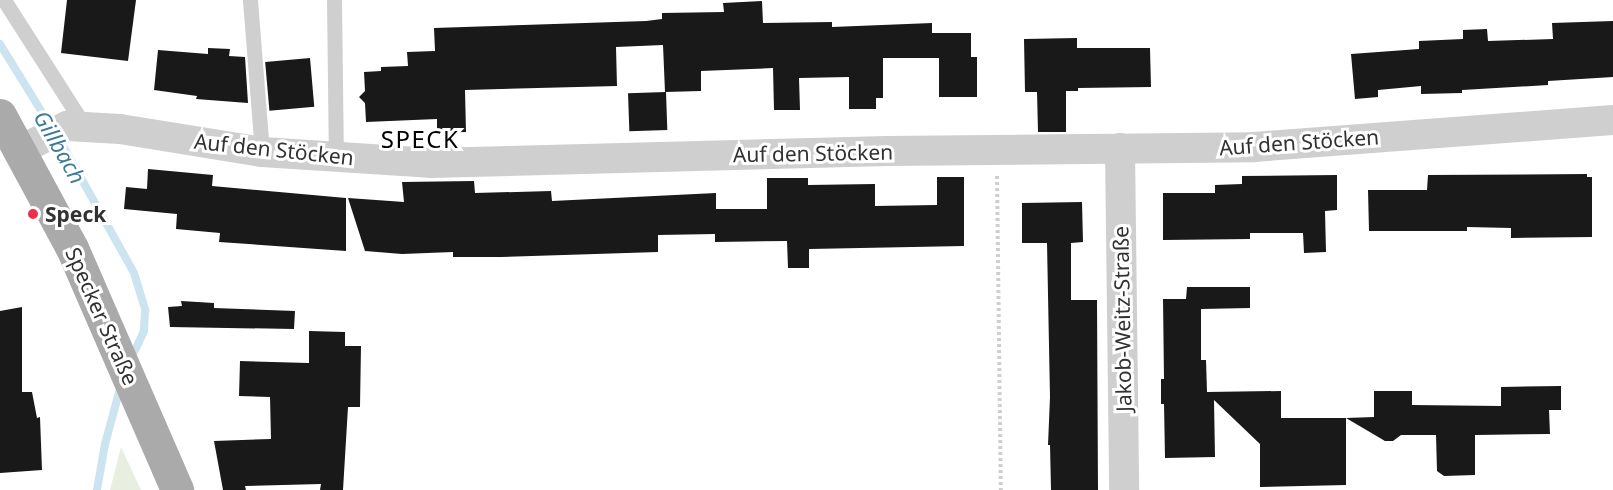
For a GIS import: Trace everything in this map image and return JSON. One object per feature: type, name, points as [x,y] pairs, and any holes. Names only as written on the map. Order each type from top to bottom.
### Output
[{"type":"main road","name":"Specker Straße","points":[[0,115],[52,207],[119,353],[177,490]]},
{"type":"street","name":"Auf den Stöcken","points":[[76,125],[262,152],[430,163],[997,150],[1254,147],[1613,120]]},
{"type":"street","points":[[21,150],[76,125]]},
{"type":"street","name":"Jakob-Weitz-Straße","points":[[1120,148],[1124,490]]},
{"type":"lane","points":[[4,0],[76,125]]},
{"type":"lane","points":[[250,0],[262,152]]},
{"type":"lane","points":[[334,0],[336,158]]},
{"type":"path","points":[[997,150],[1001,490]]},
{"type":"green space","points":[[121,447],[141,490],[110,490]]},
{"type":"building","points":[[67,0],[136,0],[128,61],[61,53]]},
{"type":"building","points":[[762,1],[763,23],[832,22],[832,27],[932,23],[932,33],[971,33],[971,57],[977,57],[977,97],[939,97],[939,58],[883,58],[883,98],[876,98],[876,109],[849,109],[849,77],[799,78],[800,110],[774,110],[773,68],[701,71],[701,91],[665,92],[663,45],[616,47],[617,86],[465,90],[466,132],[437,133],[437,119],[366,122],[365,103],[359,97],[365,91],[364,72],[381,71],[381,67],[408,66],[407,52],[435,51],[434,28],[646,21],[662,19],[662,13],[724,12],[723,3]]},
{"type":"building","points":[[1613,21],[1613,77],[1548,81],[1548,85],[1462,90],[1462,93],[1421,94],[1421,86],[1378,90],[1378,97],[1355,99],[1351,54],[1419,49],[1419,41],[1463,39],[1463,30],[1487,29],[1488,41],[1553,39],[1552,23]]},
{"type":"building","points":[[1077,38],[1077,48],[1150,48],[1151,87],[1078,88],[1078,91],[1066,91],[1066,132],[1038,132],[1037,92],[1025,92],[1024,39]]},
{"type":"building","points":[[208,48],[230,49],[229,56],[245,57],[248,103],[196,99],[197,96],[154,90],[158,50],[208,54]]},
{"type":"building","points":[[310,58],[314,107],[269,111],[265,62]]},
{"type":"building","points":[[666,92],[667,130],[629,131],[628,93]]},
{"type":"building","points":[[148,169],[213,175],[212,186],[346,198],[346,251],[219,242],[220,233],[176,229],[177,214],[124,209],[126,187],[147,189]]},
{"type":"building","points":[[1587,174],[1587,177],[1592,177],[1592,237],[1511,238],[1511,228],[1467,227],[1467,231],[1369,231],[1368,190],[1427,190],[1428,175]]},
{"type":"building","points":[[1337,175],[1337,210],[1325,211],[1326,252],[1304,253],[1303,233],[1250,233],[1250,239],[1163,240],[1163,193],[1215,193],[1215,185],[1242,184],[1242,176]]},
{"type":"building","points":[[937,177],[964,177],[964,246],[809,249],[809,268],[788,268],[787,241],[715,242],[715,234],[658,235],[658,252],[453,257],[453,252],[402,254],[365,251],[348,198],[404,202],[402,182],[474,181],[475,193],[551,191],[552,201],[716,193],[716,209],[767,209],[767,178],[808,178],[808,185],[875,184],[875,206],[937,205]]},
{"type":"building","points":[[1082,202],[1083,242],[1071,243],[1071,300],[1097,300],[1098,490],[1051,490],[1050,445],[1048,445],[1050,397],[1047,243],[1022,243],[1022,203]]},
{"type":"building","points":[[1187,287],[1250,287],[1250,308],[1201,309],[1201,360],[1206,360],[1207,392],[1281,391],[1281,418],[1346,418],[1346,485],[1260,487],[1260,444],[1214,400],[1215,457],[1165,458],[1164,404],[1161,404],[1161,379],[1164,379],[1163,299],[1186,299]]},
{"type":"building","points":[[181,301],[214,303],[214,308],[295,311],[294,329],[170,327],[168,307],[182,306]]},
{"type":"building","points":[[22,307],[22,392],[32,392],[37,418],[40,417],[42,470],[0,473],[0,311]]},
{"type":"building","points":[[309,331],[345,332],[345,346],[361,346],[360,407],[348,407],[343,490],[320,490],[321,484],[245,486],[246,490],[223,490],[214,441],[271,439],[270,397],[239,396],[240,361],[309,363]]},
{"type":"building","points":[[1561,386],[1561,410],[1549,410],[1550,434],[1475,435],[1475,475],[1444,476],[1437,471],[1436,435],[1401,435],[1393,441],[1385,441],[1346,418],[1374,417],[1374,391],[1412,391],[1412,405],[1501,406],[1501,387]]},
{"type":"waterway","name":"Gillbach","points":[[0,44],[67,153],[134,273],[145,310],[144,331],[131,359]]},
{"type":"waterway","name":"Gillbach","points":[[97,490],[105,444],[121,385]]},
{"type":"place","name":"Speck","points":[[33,214]]},
{"type":"district","name":"SPECK","points":[[420,139]]}]
